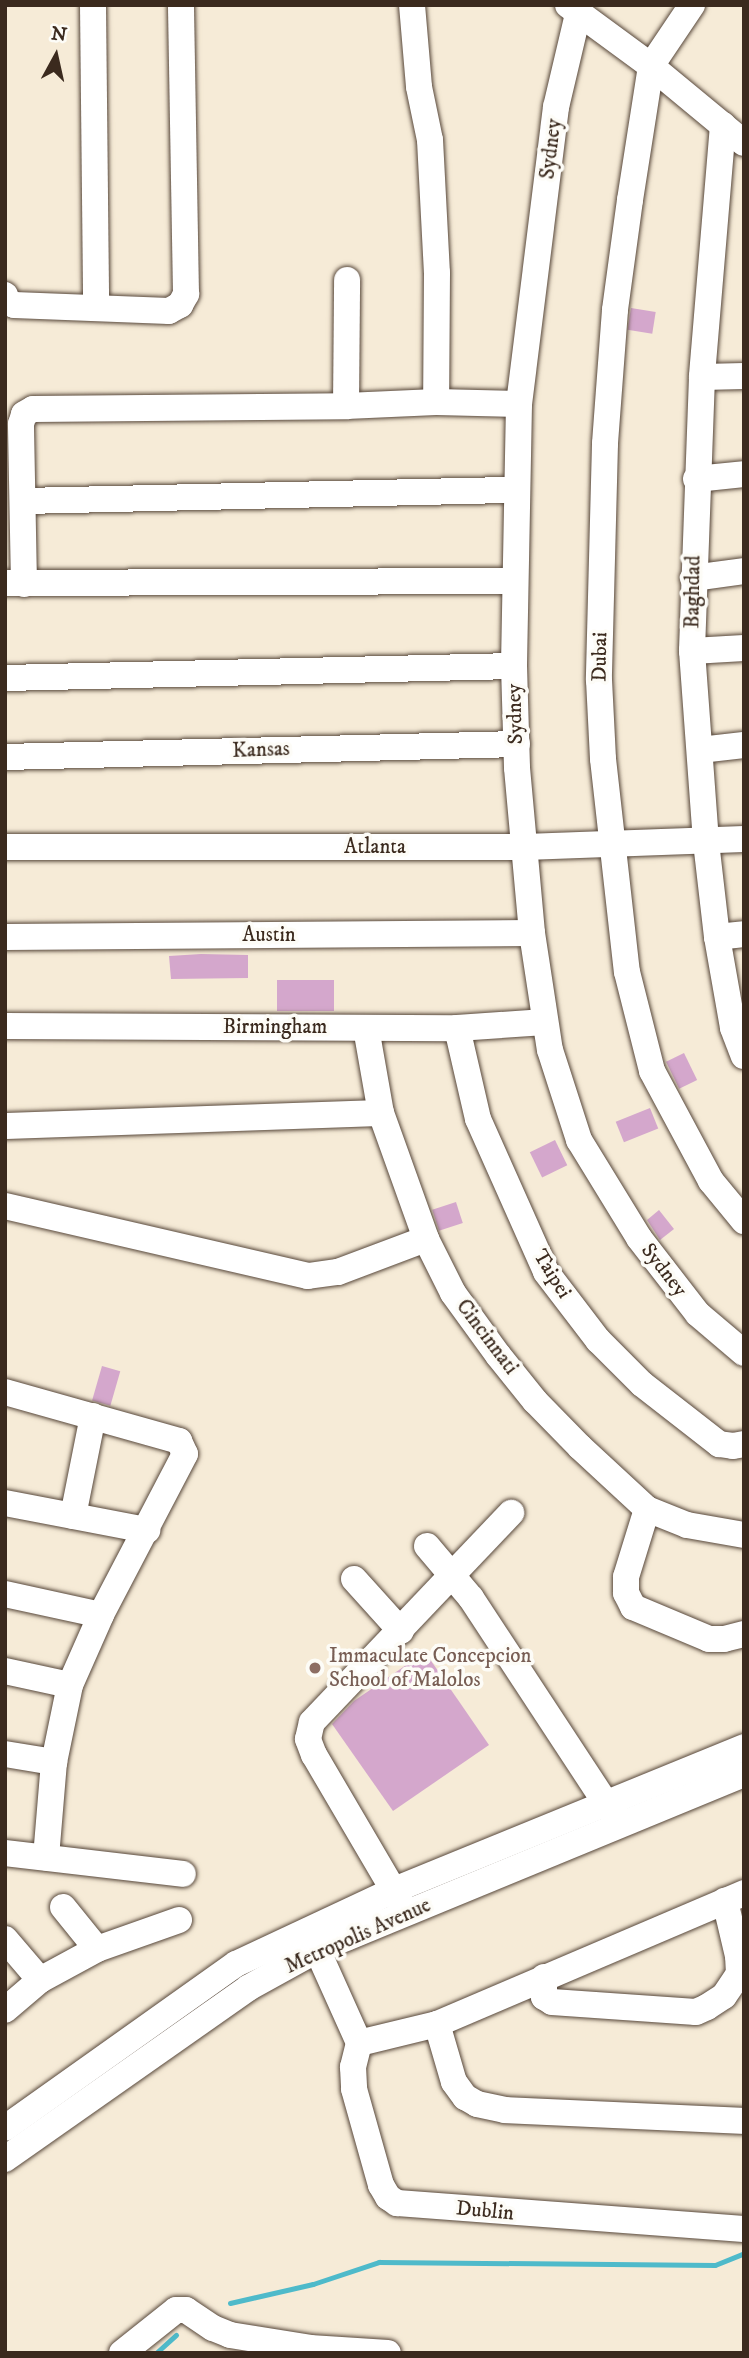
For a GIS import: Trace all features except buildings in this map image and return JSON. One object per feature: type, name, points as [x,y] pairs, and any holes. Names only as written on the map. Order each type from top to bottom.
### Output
[{"type":"street","points":[[93,5],[96,307]]},
{"type":"street","points":[[5,295],[7,301],[14,305],[169,311],[180,305],[186,294],[181,5]]},
{"type":"street","points":[[412,5],[419,87],[430,140],[437,273],[436,402]]},
{"type":"street","points":[[651,66],[692,5]]},
{"type":"street","points":[[573,10],[651,66],[744,143]]},
{"type":"street","name":"Sydney","points":[[573,10],[556,107],[519,404],[514,666],[517,744],[533,933],[550,1050],[579,1140],[639,1238],[698,1314],[744,1353]]},
{"type":"street","name":"Dubai","points":[[651,66],[615,310],[605,444],[599,680],[612,845],[627,972],[652,1071],[711,1181],[744,1221]]},
{"type":"street","name":"Baghdad","points":[[723,125],[702,377],[696,479],[692,652],[706,842],[717,937],[744,1056]]},
{"type":"street","points":[[346,406],[347,280]]},
{"type":"street","points":[[702,377],[744,376]]},
{"type":"street","points":[[514,581],[15,584],[23,501],[21,424],[24,414],[33,409],[346,406],[436,402],[519,404]]},
{"type":"street","points":[[696,479],[744,474]]},
{"type":"street","points":[[23,501],[516,490]]},
{"type":"street","points":[[693,578],[744,571]]},
{"type":"street","points":[[692,652],[744,648]]},
{"type":"street","points":[[5,678],[514,666]]},
{"type":"street","name":"Kansas","points":[[5,757],[517,744]]},
{"type":"street","points":[[700,750],[744,745]]},
{"type":"street","name":"Atlanta","points":[[5,847],[525,847],[744,839]]},
{"type":"street","name":"Austin","points":[[5,937],[533,933]]},
{"type":"street","points":[[717,937],[744,934]]},
{"type":"street","name":"Birmingham","points":[[5,1027],[457,1028],[545,1022]]},
{"type":"street","name":"Cincinnati","points":[[366,1028],[381,1113],[426,1239],[453,1293],[520,1383],[580,1447],[647,1509],[687,1525],[744,1535]]},
{"type":"street","name":"Taipei","points":[[457,1028],[478,1119],[546,1272],[598,1340],[652,1392],[719,1444],[744,1444]]},
{"type":"street","points":[[5,1126],[381,1113]]},
{"type":"street","points":[[5,1206],[308,1276],[338,1272],[426,1239]]},
{"type":"street","points":[[7,1399],[93,1416],[179,1441],[186,1454],[101,1615],[70,1685],[54,1762],[46,1858]]},
{"type":"street","points":[[73,1516],[93,1416]]},
{"type":"street","points":[[5,1503],[147,1530]]},
{"type":"street","points":[[647,1509],[626,1577],[626,1593],[633,1607],[709,1639],[724,1639],[744,1634]]},
{"type":"street","points":[[407,1914],[314,1755],[308,1738],[312,1722],[511,1513]]},
{"type":"street","points":[[427,1546],[471,1598],[621,1826]]},
{"type":"street","points":[[354,1579],[401,1631]]},
{"type":"street","points":[[5,1594],[101,1615]]},
{"type":"street","points":[[5,1671],[70,1685]]},
{"type":"street","name":"Metropolis Avenue","points":[[5,2159],[248,1988],[312,1939],[394,1890],[744,1747]]},
{"type":"street","points":[[5,1754],[54,1762]]},
{"type":"street","name":"Metropolis Avenue","points":[[5,2128],[236,1964],[312,1939],[407,1914],[744,1774]]},
{"type":"street","points":[[5,1853],[183,1874]]},
{"type":"street","points":[[312,1939],[359,2043],[437,2024],[544,1978],[734,1897],[739,1974],[724,1996],[696,2012],[552,2002],[544,1997],[544,1978]]},
{"type":"street","points":[[63,1907],[97,1949]]},
{"type":"street","points":[[5,2010],[40,1980],[97,1949],[179,1920]]},
{"type":"street","points":[[5,1939],[40,1980]]},
{"type":"street","points":[[437,2024],[454,2082],[465,2097],[477,2105],[505,2110],[744,2121]]},
{"type":"street","name":"Dublin","points":[[359,2043],[353,2067],[354,2089],[381,2185],[388,2197],[397,2203],[744,2230]]},
{"type":"street","points":[[122,2353],[177,2309],[186,2310],[213,2328],[230,2335],[310,2350],[388,2353]]},
{"type":"waterway","points":[[230,2303],[313,2284],[379,2262],[715,2265],[744,2253]]},
{"type":"waterway","points":[[156,2353],[176,2335]]},
{"type":"place","name":"Immaculate Concepcion School of Malolos","points":[[315,1668]]}]
